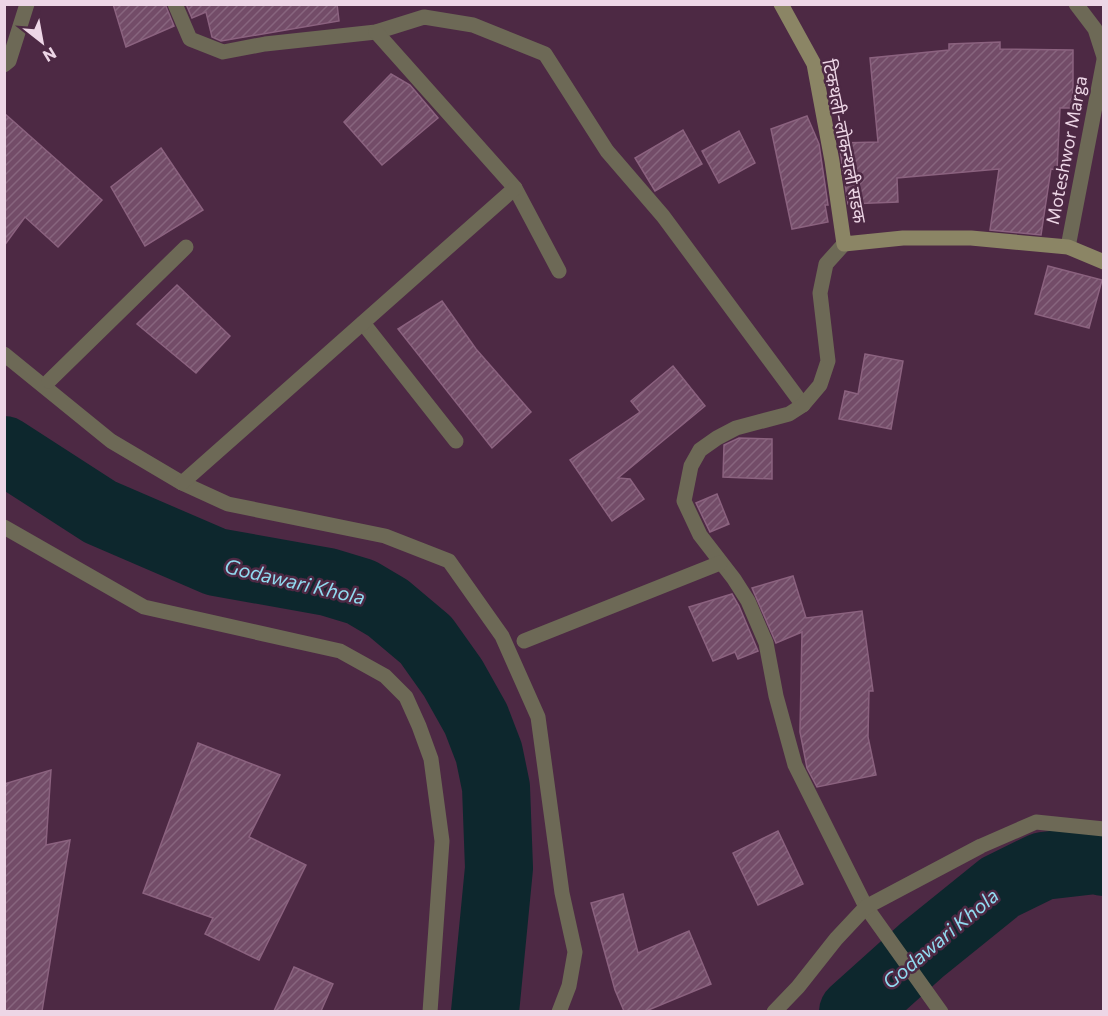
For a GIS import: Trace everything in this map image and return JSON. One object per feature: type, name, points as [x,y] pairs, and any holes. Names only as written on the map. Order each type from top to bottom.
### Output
[{"type":"main road","name":"टिकथली-लोकन्थली सडक","points":[[781,4],[814,64],[832,160],[844,244],[903,238],[971,238],[1068,247],[1104,262]]},
{"type":"street","points":[[4,65],[9,62],[27,4]]},
{"type":"street","points":[[175,4],[190,39],[223,52],[265,44],[375,32],[424,17],[473,26],[545,54],[607,151],[663,216],[803,405]]},
{"type":"street","name":"Moteshwor Marga","points":[[1068,247],[1104,59],[1095,29],[1076,4]]},
{"type":"street","points":[[375,32],[515,188],[559,271]]},
{"type":"street","points":[[182,483],[515,188]]},
{"type":"street","points":[[844,244],[826,264],[820,293],[828,361],[820,385],[803,405],[789,414],[736,428],[700,450],[691,466],[684,501],[700,535],[748,601],[766,643],[776,696],[795,765],[866,907],[940,1011]]},
{"type":"street","points":[[49,381],[186,247]]},
{"type":"street","points":[[363,323],[456,441]]},
{"type":"street","points":[[4,354],[111,441],[182,483],[228,504],[385,536],[449,561],[502,636],[538,717],[562,893],[575,952],[569,986],[559,1011]]},
{"type":"street","points":[[4,527],[144,607],[340,651],[385,676],[406,698],[431,759],[442,841],[430,1011]]},
{"type":"street","points":[[524,641],[720,563]]},
{"type":"street","points":[[774,1011],[866,907],[981,846],[1035,822],[1104,829]]},
{"type":"building","points":[[113,4],[165,4],[174,26],[126,47]]},
{"type":"building","points":[[186,4],[337,4],[339,21],[221,41],[212,37],[206,12],[192,18]]},
{"type":"building","points":[[1000,42],[1000,49],[1073,50],[1073,108],[1060,108],[1057,170],[1051,169],[1041,235],[990,230],[999,169],[897,178],[898,202],[848,204],[839,143],[878,142],[870,58],[949,50],[949,44]]},
{"type":"building","points":[[391,74],[410,85],[438,118],[382,165],[344,122]]},
{"type":"building","points":[[4,113],[102,200],[58,247],[25,217],[4,246]]},
{"type":"building","points":[[807,116],[819,144],[828,205],[825,205],[828,222],[792,229],[771,129]]},
{"type":"building","points":[[683,130],[702,164],[655,191],[635,158]]},
{"type":"building","points":[[739,131],[755,163],[719,183],[702,151]]},
{"type":"building","points":[[161,148],[203,210],[145,246],[111,187]]},
{"type":"building","points":[[1048,266],[1102,280],[1089,328],[1035,314]]},
{"type":"building","points":[[177,285],[230,336],[196,373],[137,324]]},
{"type":"building","points":[[442,301],[476,349],[531,412],[492,448],[398,329]]},
{"type":"building","points":[[865,354],[903,361],[891,429],[839,419],[845,391],[858,394]]},
{"type":"building","points":[[673,366],[705,406],[618,478],[630,479],[644,499],[612,521],[570,460],[640,412],[631,401]]},
{"type":"building","points":[[739,438],[772,439],[772,479],[723,477],[724,445]]},
{"type":"building","points":[[717,494],[729,524],[710,532],[696,503]]},
{"type":"building","points":[[793,576],[806,618],[862,611],[873,691],[869,691],[868,737],[876,775],[817,787],[807,768],[800,732],[802,632],[776,643],[752,588]]},
{"type":"building","points":[[732,594],[758,651],[738,659],[735,652],[713,661],[689,607]]},
{"type":"building","points":[[198,743],[280,775],[249,837],[306,865],[259,960],[205,934],[213,918],[143,893]]},
{"type":"building","points":[[51,770],[46,845],[70,840],[42,1011],[4,1011],[4,784]]},
{"type":"building","points":[[778,831],[803,884],[758,905],[733,853]]},
{"type":"building","points":[[623,894],[638,953],[689,931],[711,984],[646,1011],[624,1011],[615,990],[591,903]]},
{"type":"building","points":[[294,967],[333,984],[321,1011],[274,1011]]},
{"type":"waterway","name":"Godawari Khola","points":[[4,450],[100,512],[216,562],[328,582],[361,592],[388,608],[426,640],[453,678],[476,719],[489,753],[496,787],[499,868],[485,1012]]},
{"type":"waterway","name":"Godawari Khola","points":[[853,1012],[922,950],[1000,887],[1043,866],[1095,860],[1104,862]]}]
